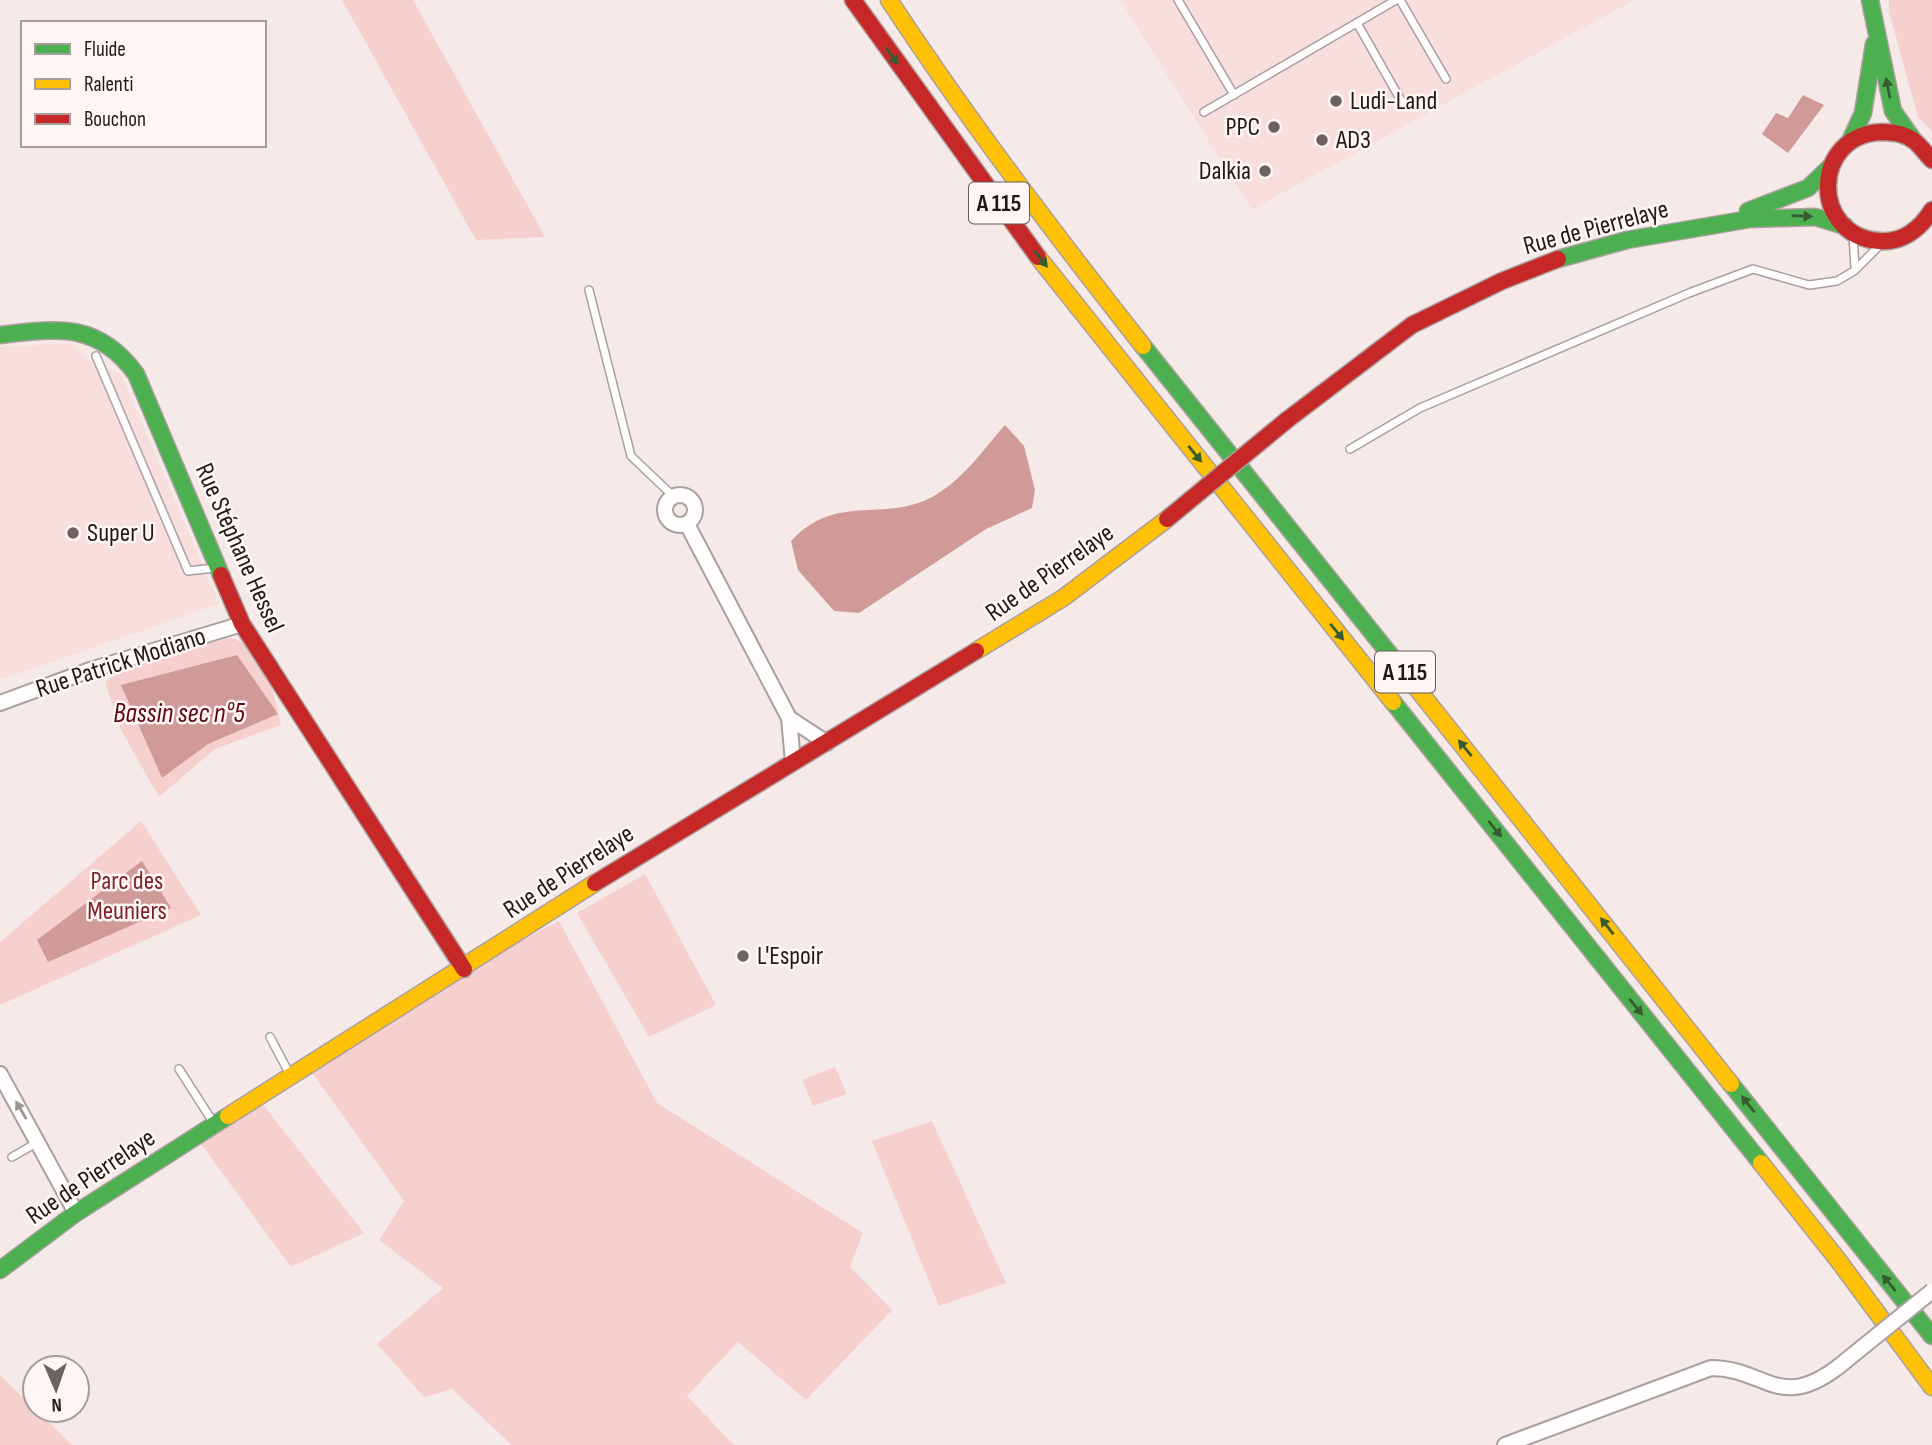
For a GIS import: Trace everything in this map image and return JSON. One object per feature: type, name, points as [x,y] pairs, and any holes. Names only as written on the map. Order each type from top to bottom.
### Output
[{"type":"main road","name":"A 115","points":[[853,0],[1037,254],[1830,1249],[1932,1387]]},
{"type":"main road","name":"A 115","points":[[889,0],[952,94],[1061,242],[1932,1336]]},
{"type":"main road","points":[[1870,0],[1893,111],[1912,138],[1931,158]]},
{"type":"main road","name":"Rue de Pierrelaye","points":[[1709,224],[1800,192],[1815,183],[1830,167],[1835,156],[1851,139],[1863,113],[1875,31]]},
{"type":"main road","points":[[1851,139],[1882,130],[1912,138]]},
{"type":"main road","points":[[1830,167],[1827,185],[1830,204],[1848,229]]},
{"type":"main road","points":[[1892,240],[1914,231],[1932,212]]},
{"type":"main road","name":"Rue de Pierrelaye","points":[[0,1270],[76,1213],[703,815],[827,743],[1063,598],[1412,324],[1502,281],[1565,256],[1709,224],[1789,216],[1825,218],[1874,240],[1892,240]]},
{"type":"main road","name":"Rue Stéphane Hessel","points":[[0,335],[67,329],[99,338],[125,355],[136,374],[242,624],[464,969]]},
{"type":"street","points":[[673,496],[683,495],[691,499],[695,507],[687,524],[789,718],[793,762]]},
{"type":"street","name":"Rue Patrick Modiano","points":[[0,703],[90,670],[242,624]]},
{"type":"street","points":[[789,718],[827,743]]},
{"type":"street","points":[[0,1074],[76,1213]]},
{"type":"street","points":[[1505,1445],[1711,1368],[1724,1368],[1758,1381],[1789,1387],[1822,1379],[1932,1291]]},
{"type":"lane","points":[[1178,0],[1234,95]]},
{"type":"lane","points":[[1204,113],[1398,0],[1446,79]]},
{"type":"lane","points":[[1357,23],[1403,104]]},
{"type":"lane","points":[[1848,229],[1856,260],[1854,271]]},
{"type":"lane","points":[[1350,449],[1420,408],[1753,269],[1809,285],[1837,281],[1854,271],[1865,257],[1892,240]]},
{"type":"lane","points":[[589,290],[631,456],[673,496]]},
{"type":"lane","points":[[96,356],[188,571],[218,568]]},
{"type":"lane","points":[[270,1037],[291,1077]]},
{"type":"lane","points":[[179,1069],[215,1125]]},
{"type":"lane","points":[[12,1157],[38,1142]]},
{"type":"shaded area","points":[[1120,0],[1634,0],[1252,210]]},
{"type":"shaded area","points":[[72,343],[89,361],[121,374],[219,604],[0,680],[0,347]]},
{"type":"green space","points":[[342,0],[413,0],[545,237],[476,240]]},
{"type":"green space","points":[[1889,0],[1932,0],[1932,131],[1918,117],[1889,12]]},
{"type":"green space","name":"Bassin sec n°5","points":[[227,638],[240,641],[250,648],[258,659],[271,685],[281,725],[215,749],[159,797],[121,730],[105,682],[123,668]]},
{"type":"green space","name":"Parc des Meuniers","points":[[141,821],[201,915],[0,1005],[0,942]]},
{"type":"green space","points":[[645,874],[716,1005],[649,1037],[577,913]]},
{"type":"green space","points":[[559,921],[657,1103],[863,1233],[850,1267],[892,1310],[806,1400],[738,1342],[687,1396],[734,1445],[512,1445],[452,1389],[424,1397],[377,1344],[443,1288],[379,1240],[404,1201],[308,1067],[445,981]]},
{"type":"green space","points":[[835,1067],[847,1094],[813,1106],[802,1080]]},
{"type":"green space","points":[[258,1098],[364,1233],[291,1267],[198,1140]]},
{"type":"green space","points":[[932,1121],[1006,1283],[939,1306],[872,1141]]},
{"type":"green space","points":[[0,1375],[21,1395],[21,1424],[50,1424],[72,1445],[0,1445]]},
{"type":"water","points":[[1803,95],[1824,105],[1788,153],[1762,134],[1776,113],[1788,118]]},
{"type":"water","points":[[1005,425],[1024,446],[1035,490],[1032,508],[986,529],[859,613],[834,611],[798,570],[791,541],[808,526],[843,512],[896,508],[932,497],[953,483]]},
{"type":"water","name":"Bassin sec n°5","points":[[237,655],[278,714],[208,744],[162,778],[121,685]]},
{"type":"water","points":[[142,861],[171,908],[48,962],[37,940]]},
{"type":"traffic: fast","points":[[1870,0],[1893,111],[1912,138]]},
{"type":"traffic: fast","points":[[1851,139],[1863,113],[1874,44]]},
{"type":"traffic: fast","points":[[1748,211],[1808,188],[1830,167]]},
{"type":"traffic: fast","points":[[1558,259],[1627,240],[1750,219],[1815,217],[1845,226]]},
{"type":"traffic: fast","points":[[0,335],[40,331],[76,332],[107,345],[122,357],[136,374],[221,575]]},
{"type":"traffic: fast","points":[[1143,346],[1415,686]]},
{"type":"traffic: fast","points":[[1393,702],[1761,1163]]},
{"type":"traffic: fast","points":[[1731,1084],[1932,1336]]},
{"type":"traffic: fast","points":[[0,1270],[76,1213],[228,1116]]},
{"type":"traffic: slow","points":[[889,0],[1012,176],[1143,346]]},
{"type":"traffic: slow","points":[[1038,257],[1393,702]]},
{"type":"traffic: slow","points":[[976,651],[1063,598],[1167,519]]},
{"type":"traffic: slow","points":[[1415,686],[1731,1084]]},
{"type":"traffic: slow","points":[[228,1116],[595,883]]},
{"type":"traffic: slow","points":[[1761,1163],[1838,1260],[1932,1387]]},
{"type":"traffic: jam","points":[[853,0],[1038,257]]},
{"type":"traffic: jam","points":[[1932,160],[1916,142],[1902,135],[1882,132],[1859,137],[1842,149],[1832,166],[1828,185],[1831,205],[1840,222],[1856,235],[1879,241],[1895,240],[1910,233],[1932,210]]},
{"type":"traffic: jam","points":[[1287,420],[1412,325],[1502,281],[1558,259]]},
{"type":"traffic: jam","points":[[1167,519],[1287,420]]},
{"type":"traffic: jam","points":[[221,575],[242,624],[464,969]]},
{"type":"traffic: jam","points":[[595,883],[976,651]]},
{"type":"place","name":"Ludi-Land","points":[[1336,101]]},
{"type":"place","name":"PPC","points":[[1274,127]]},
{"type":"place","name":"AD3","points":[[1322,140]]},
{"type":"place","name":"Dalkia","points":[[1265,171]]},
{"type":"place","name":"Super U","points":[[73,533]]},
{"type":"place","name":"L'Espoir","points":[[743,956]]}]
